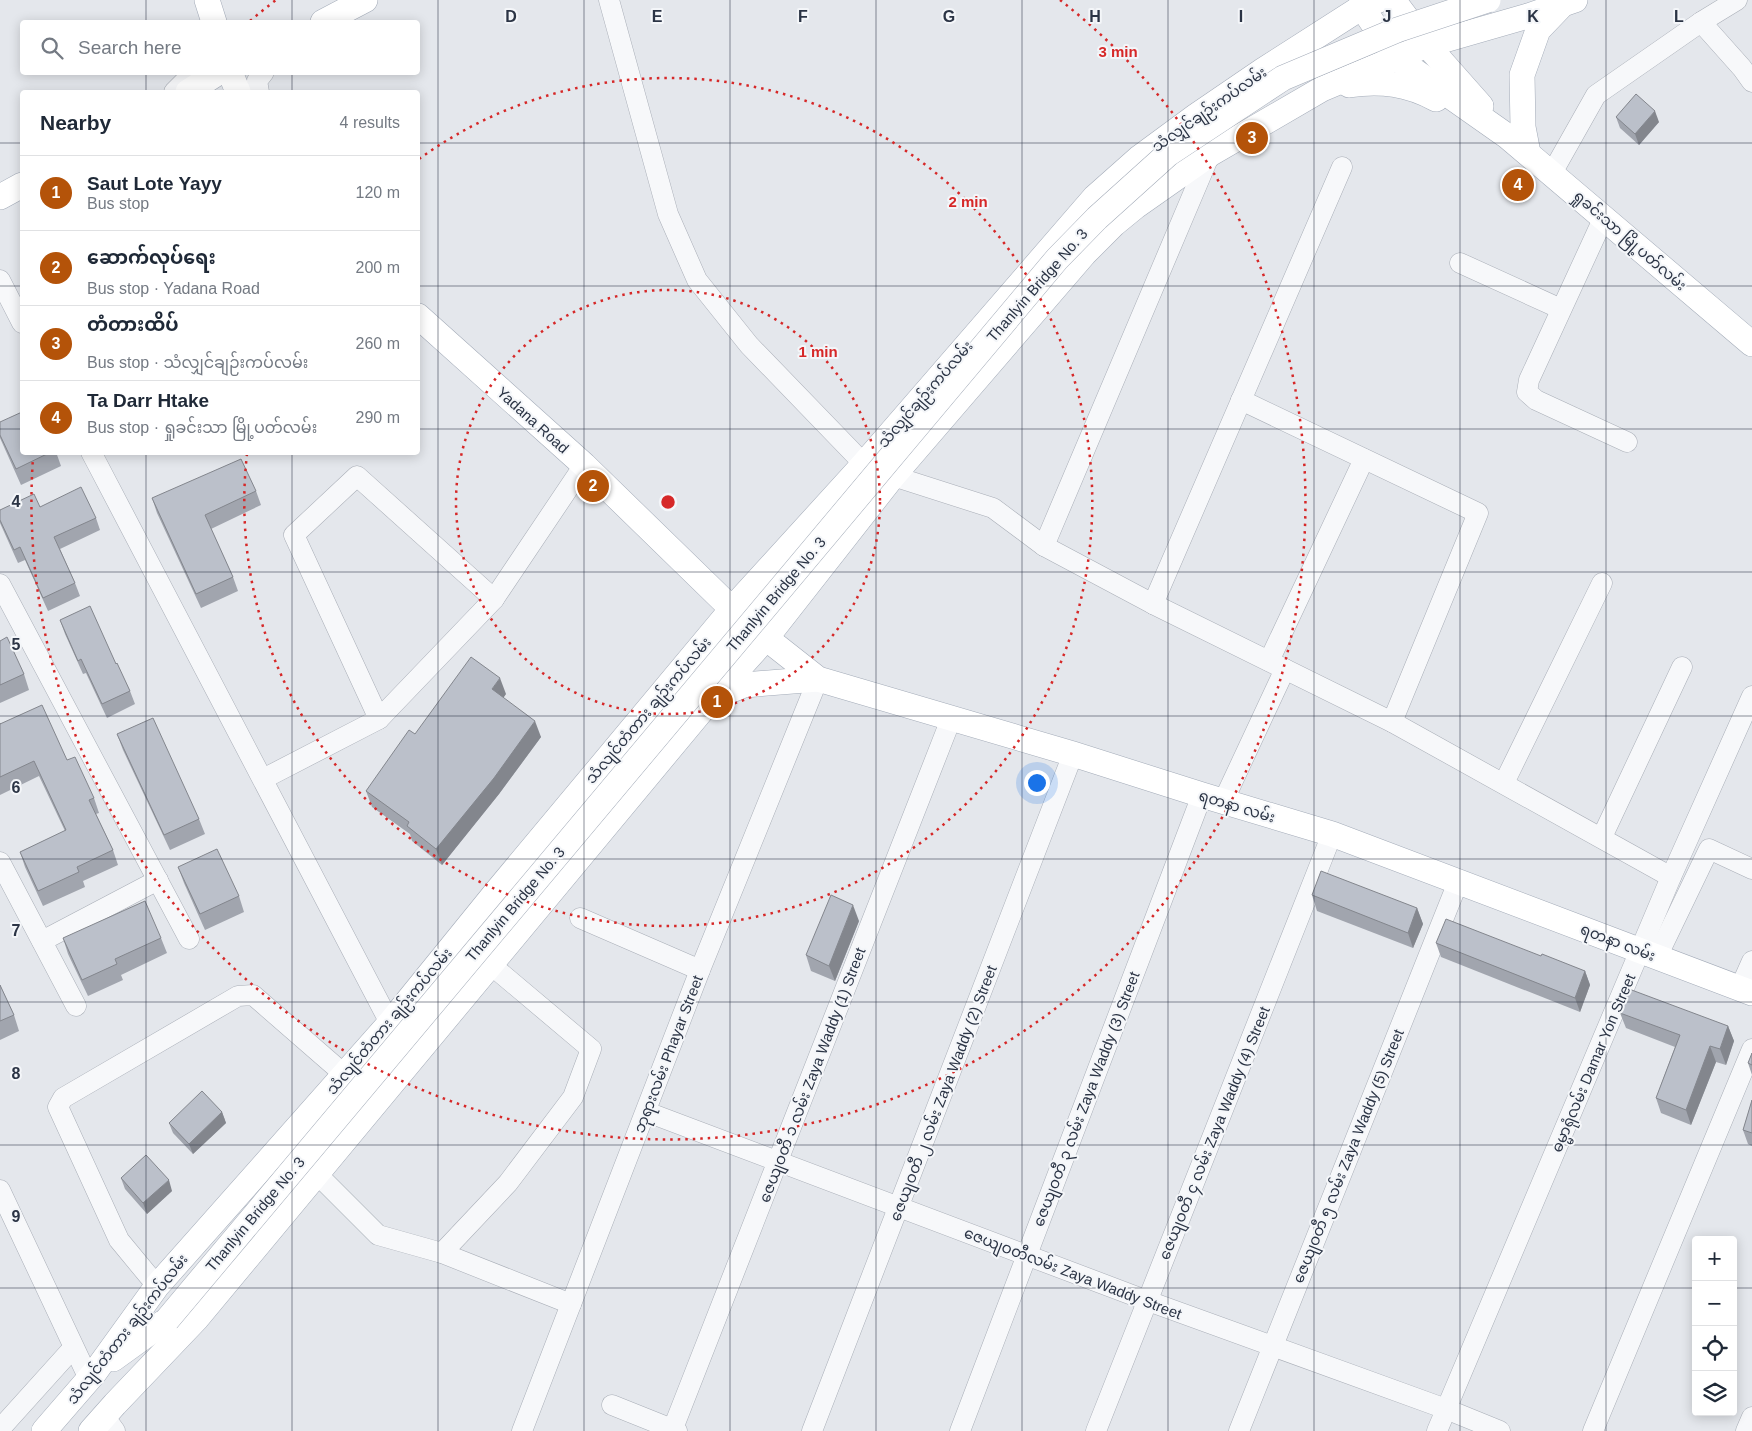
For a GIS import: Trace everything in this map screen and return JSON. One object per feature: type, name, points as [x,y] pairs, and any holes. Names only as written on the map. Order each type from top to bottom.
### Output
[{"type":"main road","points":[[207,0],[213,20]]},
{"type":"main road","points":[[328,20],[365,0]]},
{"type":"main road","points":[[1393,0],[1427,45],[1569,3]]},
{"type":"main road","name":"Thanlyin Bridge No. 3","points":[[167,1320],[1057,259],[1097,218],[1168,154],[1283,78],[1397,30],[1488,0]]},
{"type":"main road","name":"သံလျှင်ချဉ်းကပ်လမ်း","points":[[732,609],[864,464],[1095,197],[1139,158],[1196,116],[1361,2],[1396,58]]},
{"type":"main road","points":[[1528,154],[1523,127],[1522,74],[1538,30],[1569,3]]},
{"type":"main road","name":"သံလျှင်ချဉ်းကပ်လမ်း","points":[[766,638],[893,476],[1084,254],[1114,224],[1136,206],[1210,154],[1322,89],[1427,45]]},
{"type":"main road","name":"ရှုခင်းသာ မြို့ပတ်လမ်း","points":[[1427,45],[1508,136],[1752,344]]},
{"type":"main road","name":"ရှုခင်းသာ မြို့ပတ်လမ်း","points":[[1396,58],[1508,136]]},
{"type":"main road","points":[[191,90],[214,75]]},
{"type":"main road","points":[[231,75],[237,90]]},
{"type":"main road","points":[[1322,89],[1360,83],[1393,83],[1417,89],[1508,136]]},
{"type":"main road","points":[[0,197],[20,186]]},
{"type":"main road","name":"Yadana Road","points":[[420,318],[584,465],[732,609]]},
{"type":"main road","name":"ရတနာ လမ်း","points":[[732,609],[818,679],[1073,754],[1212,799],[1332,834],[1746,991]]},
{"type":"main road","name":"သံလျင်တံတား ချဉ်းကပ်လမ်း","points":[[44,1431],[92,1376],[157,1286],[390,1023],[497,891],[732,609]]},
{"type":"main road","points":[[106,1420],[197,1318],[712,698],[766,638]]},
{"type":"main road","points":[[712,698],[744,685],[818,679]]},
{"type":"main road","points":[[497,891],[529,918]]},
{"type":"main road","points":[[92,1376],[167,1320]]},
{"type":"main road","points":[[106,1420],[167,1320]]},
{"type":"street","points":[[199,0],[202,20]]},
{"type":"street","points":[[609,0],[668,214],[697,280],[749,345],[864,464],[893,476],[992,508],[1044,546],[1153,604],[1392,722],[1671,877]]},
{"type":"street","points":[[1552,173],[1596,95],[1701,22],[1737,0]]},
{"type":"street","points":[[1701,22],[1752,82]]},
{"type":"street","points":[[176,90],[191,75]]},
{"type":"street","points":[[259,90],[257,81],[262,75]]},
{"type":"street","points":[[1044,546],[1210,154]]},
{"type":"street","points":[[1153,604],[1342,167]]},
{"type":"street","points":[[1604,217],[1529,380],[1526,392],[1536,400],[1627,442]]},
{"type":"street","points":[[1460,264],[1562,309]]},
{"type":"street","points":[[0,280],[20,319]]},
{"type":"street","points":[[1242,400],[1478,513],[1392,722]]},
{"type":"street","points":[[93,455],[390,1023]]},
{"type":"street","name":"ဇေယျဝတီ ၃ လမ်း Zaya Waddy (3) Street","points":[[960,1431],[1027,1255],[1212,799],[1277,665],[1364,458]]},
{"type":"street","points":[[263,780],[379,719],[494,599],[584,465]]},
{"type":"street","points":[[379,719],[294,536],[357,476],[494,599]]},
{"type":"street","points":[[1504,783],[1602,583]]},
{"type":"street","points":[[0,584],[189,939]]},
{"type":"street","points":[[1602,837],[1682,667]]},
{"type":"street","name":"ဘုရားလမ်း Phayar Street","points":[[522,1431],[647,1112],[700,970],[818,679]]},
{"type":"street","name":"ဓမ္မာရုံလမ်း Damar Yon Street","points":[[1437,1431],[1649,954],[1671,877],[1752,696]]},
{"type":"street","name":"ဇေယျဝတီ ၁ လမ်း Zaya Waddy (1) Street","points":[[674,1430],[951,719]]},
{"type":"street","name":"ဇေယျဝတီ ၂ လမ်း Zaya Waddy (2) Street","points":[[812,1431],[1073,754]]},
{"type":"street","name":"ဇေယျဝတီ ၄ လမ်း Zaya Waddy (4) Street","points":[[1096,1431],[1332,834]]},
{"type":"street","points":[[1649,954],[1709,849],[1752,869]]},
{"type":"street","points":[[0,862],[76,1006]]},
{"type":"street","points":[[42,941],[158,880]]},
{"type":"street","name":"ဇေယျဝတီ ၅ လမ်း Zaya Waddy (5) Street","points":[[1239,1431],[1458,882]]},
{"type":"street","points":[[580,918],[700,970]]},
{"type":"street","points":[[1746,991],[1752,961]]},
{"type":"street","points":[[442,1253],[508,1183],[573,1097],[591,1049],[490,964]]},
{"type":"street","points":[[157,1286],[119,1240],[58,1108],[63,1098],[238,996],[253,995],[345,1075]]},
{"type":"street","points":[[1593,1431],[1752,1050]]},
{"type":"street","name":"ဇေယျဝတီလမ်း Zaya Waddy Street","points":[[647,1112],[1148,1301],[1446,1409],[1500,1431]]},
{"type":"street","points":[[317,1174],[378,1235],[442,1253],[571,1304]]},
{"type":"street","points":[[0,1190],[73,1348],[92,1376]]},
{"type":"street","points":[[219,1216],[256,1247]]},
{"type":"street","points":[[0,1429],[73,1348]]},
{"type":"street","points":[[612,1405],[674,1430]]},
{"type":"street","points":[[1746,1431],[1752,1417]]},
{"type":"building","points":[[1636,94],[1655,111],[1635,134],[1616,117]]},
{"type":"building","points":[[20,413],[20,455],[45,455],[16,469],[0,435],[0,422]]},
{"type":"building","points":[[241,459],[256,491],[205,515],[233,577],[196,594],[152,498]]},
{"type":"building","points":[[81,487],[96,518],[54,537],[75,583],[43,598],[20,547],[14,550],[0,520],[0,510],[34,494],[40,507]]},
{"type":"building","points":[[90,606],[130,691],[102,704],[81,659],[78,661],[60,620]]},
{"type":"building","points":[[7,637],[24,674],[0,685],[0,641]]},
{"type":"building","points":[[471,657],[500,678],[492,689],[535,721],[494,778],[436,849],[407,826],[409,822],[366,791],[409,730],[415,734]]},
{"type":"building","points":[[42,705],[67,760],[75,757],[94,798],[89,800],[113,850],[77,867],[79,872],[38,891],[20,852],[66,830],[34,761],[0,777],[0,724]]},
{"type":"building","points":[[153,718],[199,819],[164,835],[117,734]]},
{"type":"building","points":[[217,849],[239,896],[200,914],[178,867]]},
{"type":"building","points":[[1321,871],[1417,908],[1408,933],[1312,895]]},
{"type":"building","points":[[831,895],[853,905],[829,966],[806,955]]},
{"type":"building","points":[[145,901],[161,938],[115,959],[117,964],[82,980],[63,938]]},
{"type":"building","points":[[1446,919],[1585,971],[1575,998],[1436,943]]},
{"type":"building","points":[[0,985],[14,1015],[0,1021]]},
{"type":"building","points":[[1629,989],[1728,1026],[1720,1049],[1710,1046],[1686,1110],[1656,1098],[1680,1035],[1620,1013]]},
{"type":"building","points":[[1752,1053],[1752,1065],[1748,1063]]},
{"type":"building","points":[[202,1091],[222,1112],[189,1144],[169,1123]]},
{"type":"building","points":[[1752,1100],[1752,1133],[1743,1130]]},
{"type":"building","points":[[146,1155],[169,1180],[143,1203],[121,1178]]},
{"type":"place","name":"တံတားထိပ်","points":[[1252,138]]},
{"type":"place","name":"Ta Darr Htake","points":[[1518,185]]},
{"type":"place","name":"ဆောက်လုပ်ရေး","points":[[593,486]]},
{"type":"place","name":"Saut Lote Yayy","points":[[717,702]]}]
